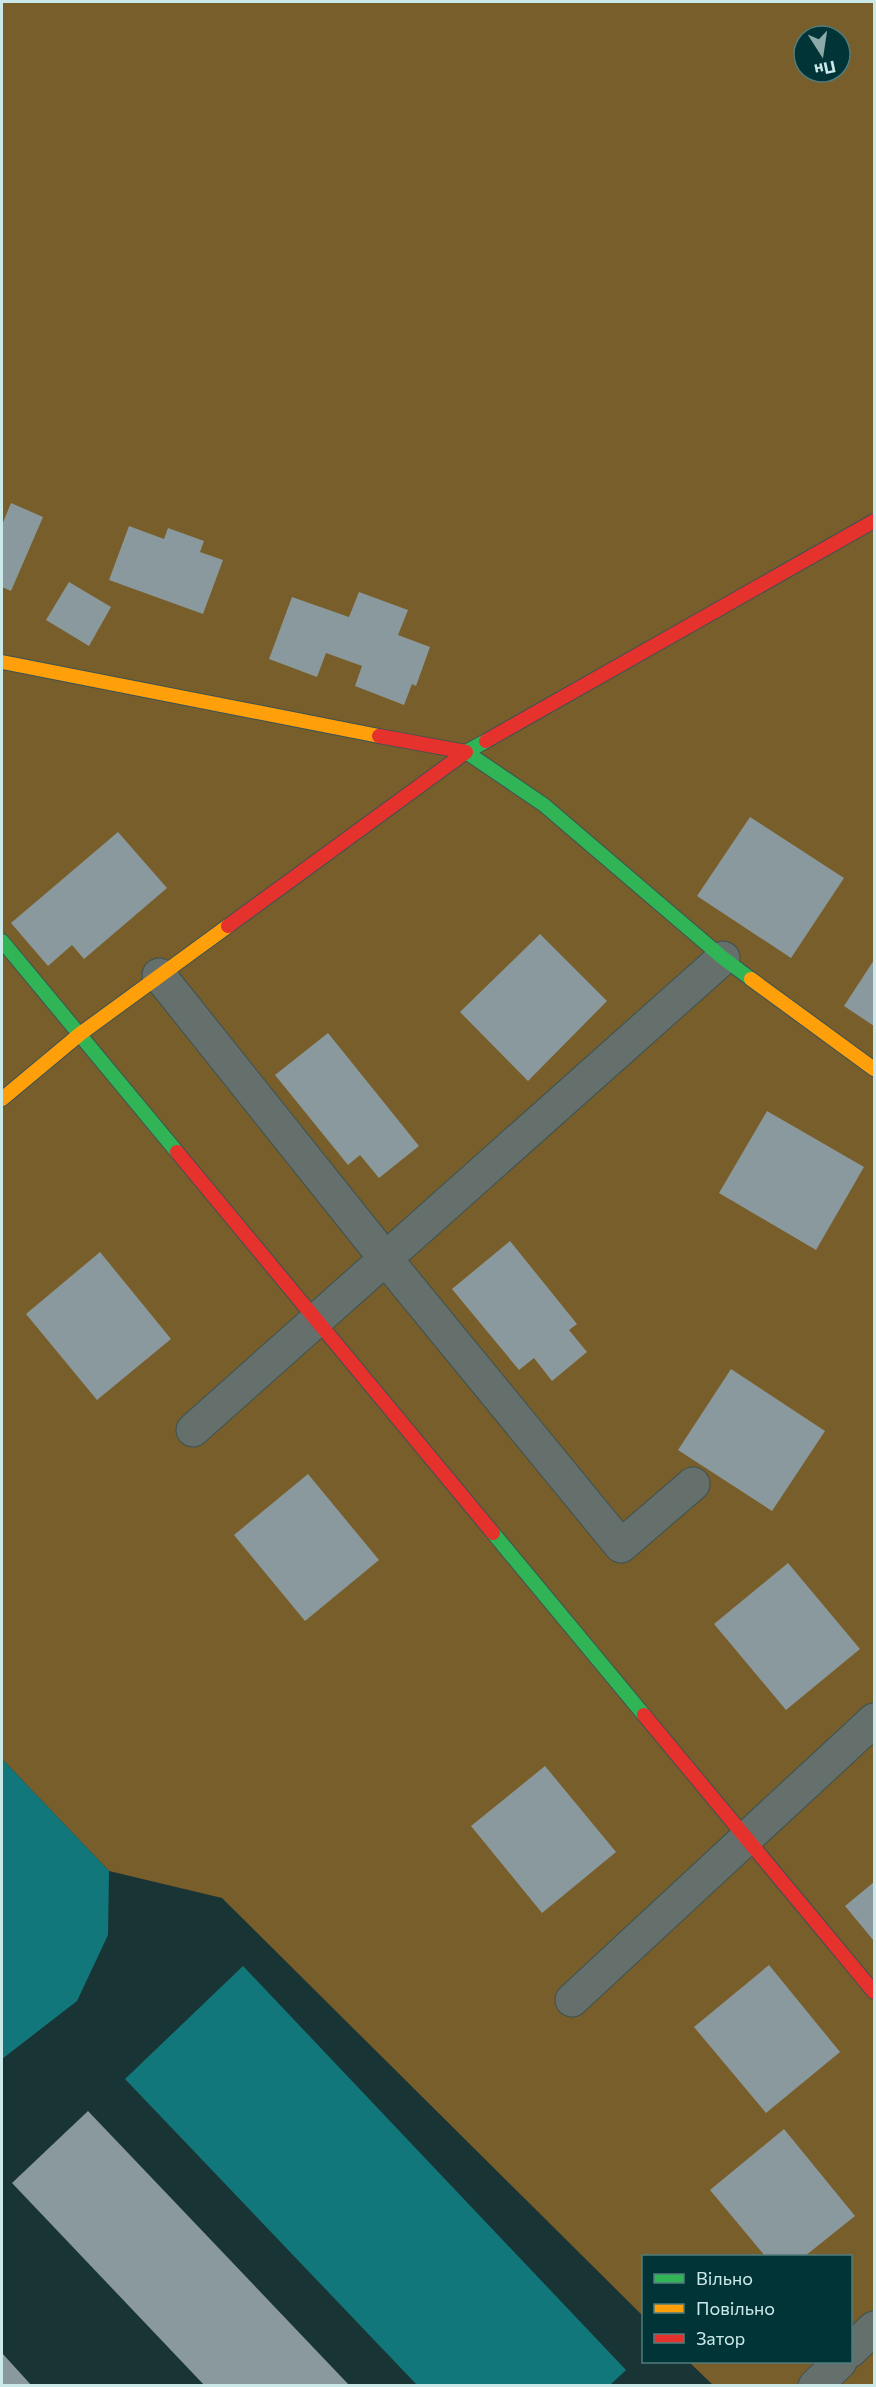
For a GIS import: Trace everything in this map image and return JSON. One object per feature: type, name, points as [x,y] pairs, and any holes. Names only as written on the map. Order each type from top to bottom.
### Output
[{"type":"street","points":[[2,1099],[80,1034],[466,752],[874,521]]},
{"type":"street","points":[[2,662],[105,684],[466,752],[544,805],[723,958],[874,1069]]},
{"type":"street","points":[[2,941],[874,1992]]},
{"type":"street","points":[[192,1430],[723,958]]},
{"type":"street","points":[[159,975],[385,1258],[621,1546],[693,1484]]},
{"type":"street","points":[[572,2000],[874,1720]]},
{"type":"street","points":[[852,2349],[874,2328]]},
{"type":"street","points":[[815,2385],[838,2363]]},
{"type":"shaded area","points":[[2,2],[874,2],[874,2385],[713,2385],[690,2363],[852,2363],[852,2255],[642,2255],[642,2315],[222,1898],[109,1871],[2,1759]]},
{"type":"water","points":[[2,1759],[109,1871],[108,1935],[77,2001],[2,2059]]},
{"type":"water","points":[[243,1966],[626,2370],[610,2385],[417,2385],[125,2079]]},
{"type":"building","points":[[11,503],[43,517],[11,591],[2,587],[2,525]]},
{"type":"building","points":[[129,526],[164,539],[168,528],[204,541],[200,552],[223,560],[203,614],[109,580]]},
{"type":"building","points":[[69,582],[111,607],[89,646],[46,620]]},
{"type":"building","points":[[359,592],[408,610],[398,635],[430,647],[416,686],[412,684],[404,705],[355,686],[362,666],[326,653],[317,677],[269,659],[292,597],[349,617]]},
{"type":"building","points":[[750,817],[844,878],[791,958],[697,896]]},
{"type":"building","points":[[118,832],[167,888],[84,959],[72,945],[48,966],[11,923]]},
{"type":"building","points":[[540,934],[607,1001],[528,1081],[460,1012]]},
{"type":"building","points":[[874,960],[874,1026],[844,1006]]},
{"type":"building","points":[[328,1033],[419,1146],[379,1178],[360,1155],[348,1165],[275,1075]]},
{"type":"building","points":[[767,1111],[864,1167],[816,1250],[719,1193]]},
{"type":"building","points":[[510,1241],[577,1324],[569,1330],[587,1352],[552,1381],[534,1358],[519,1370],[452,1289]]},
{"type":"building","points":[[100,1252],[171,1339],[97,1400],[26,1314]]},
{"type":"building","points":[[731,1369],[825,1431],[772,1511],[678,1450]]},
{"type":"building","points":[[308,1474],[379,1560],[305,1621],[234,1535]]},
{"type":"building","points":[[788,1563],[860,1649],[786,1710],[714,1624]]},
{"type":"building","points":[[545,1766],[616,1852],[542,1913],[471,1826]]},
{"type":"building","points":[[874,1882],[874,1941],[845,1906]]},
{"type":"building","points":[[769,1965],[840,2052],[766,2113],[694,2027]]},
{"type":"building","points":[[88,2111],[350,2386],[205,2386],[12,2183]]},
{"type":"building","points":[[784,2129],[855,2216],[806,2255],[764,2255],[710,2190]]},
{"type":"building","points":[[2,2353],[32,2386],[2,2386]]},
{"type":"traffic: fast","points":[[486,741],[466,752],[544,805],[723,958],[751,979]]},
{"type":"traffic: fast","points":[[2,941],[177,1152]]},
{"type":"traffic: fast","points":[[493,1533],[644,1715]]},
{"type":"traffic: slow","points":[[2,662],[379,736]]},
{"type":"traffic: slow","points":[[2,1099],[80,1034],[228,926]]},
{"type":"traffic: slow","points":[[751,979],[874,1069]]},
{"type":"traffic: jam","points":[[486,741],[874,521]]},
{"type":"traffic: jam","points":[[228,926],[466,752],[379,736]]},
{"type":"traffic: jam","points":[[177,1152],[493,1533]]},
{"type":"traffic: jam","points":[[644,1715],[874,1992]]}]
